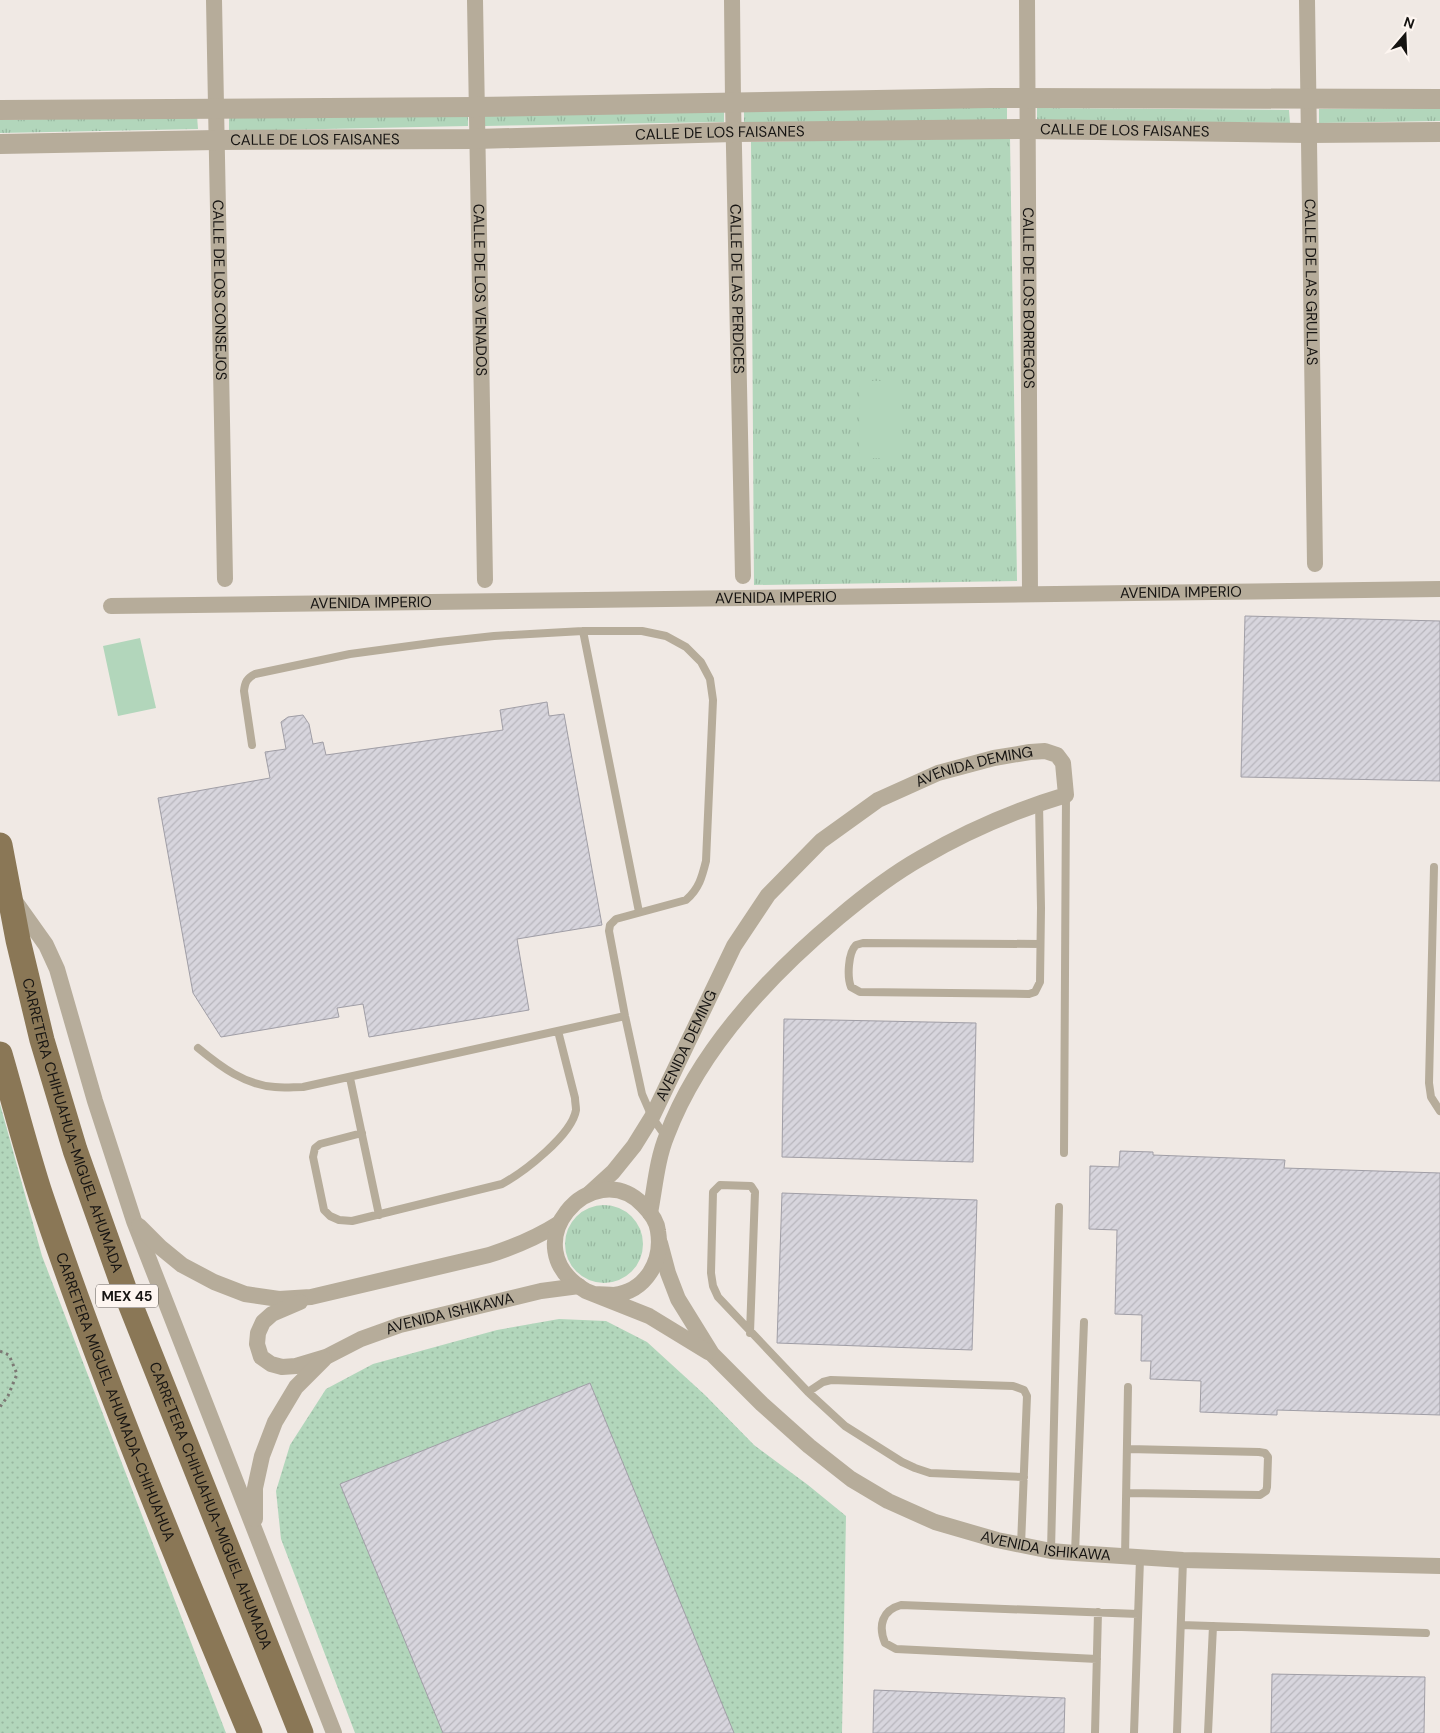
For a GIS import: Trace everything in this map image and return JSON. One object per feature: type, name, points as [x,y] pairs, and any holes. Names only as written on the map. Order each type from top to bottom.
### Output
[{"type":"main road","name":"CARRETERA CHIHUAHUA-MIGUEL AHUMADA","points":[[0,845],[42,1040],[82,1169],[125,1291],[301,1733]]},
{"type":"main road","name":"CARRETERA MIGUEL AHUMADA-CHIHUAHUA","points":[[0,1054],[41,1195],[92,1339],[175,1555],[250,1733]]},
{"type":"street","name":"CALLE DE LOS CONSEJOS","points":[[214,0],[224,579]]},
{"type":"street","name":"CALLE DE LOS VENADOS","points":[[475,0],[485,580]]},
{"type":"street","name":"CALLE DE LAS PERDICES","points":[[732,0],[743,576]]},
{"type":"street","name":"CALLE DE LOS BORREGOS","points":[[1026,0],[1030,594]]},
{"type":"street","name":"CALLE DE LAS GRULLAS","points":[[1307,0],[1315,564]]},
{"type":"street","name":"CALLE DE LOS FAISANES","points":[[0,110],[476,106],[1028,98],[1440,99]]},
{"type":"street","name":"CALLE DE LOS FAISANES","points":[[0,144],[216,140],[476,139],[734,132],[1028,129],[1308,133],[1440,132]]},
{"type":"street","name":"AVENIDA IMPERIO","points":[[111,606],[1440,589]]},
{"type":"street","name":"AVENIDA DEMING","points":[[590,1193],[624,1159],[652,1117],[734,946],[768,895],[821,841],[878,800],[938,773],[994,758],[1030,752],[1044,752],[1056,755],[1063,763],[1066,795],[1039,803],[974,830],[920,858],[867,894],[808,943],[748,1006],[722,1037],[682,1101],[666,1137],[650,1213]]},
{"type":"street","points":[[9,893],[46,945],[57,969],[95,1102],[134,1221],[334,1733]]},
{"type":"street","name":"AVENIDA ISHIKAWA","points":[[590,1193],[606,1190],[623,1193],[639,1200],[650,1213],[658,1227],[668,1273],[678,1299],[712,1354],[762,1404],[809,1446],[851,1479],[888,1501],[935,1522],[1021,1545],[1050,1550],[1132,1558],[1440,1566]]},
{"type":"street","points":[[134,1221],[160,1247],[182,1265],[214,1282],[245,1294],[279,1299],[311,1296],[489,1255],[529,1240],[558,1224],[567,1211],[590,1193]]},
{"type":"street","name":"AVENIDA ISHIKAWA","points":[[558,1224],[555,1242],[557,1259],[566,1274],[578,1286],[649,1316],[712,1354]]},
{"type":"street","name":"AVENIDA ISHIKAWA","points":[[595,1294],[614,1294],[632,1289],[647,1278],[657,1261],[660,1243]]},
{"type":"street","name":"AVENIDA ISHIKAWA","points":[[326,1357],[361,1339],[400,1325],[541,1291],[578,1286]]},
{"type":"street","points":[[311,1296],[272,1314],[263,1322],[258,1333],[257,1344],[261,1356],[271,1364],[282,1367],[296,1366],[326,1357]]},
{"type":"street","points":[[255,1528],[255,1488],[262,1456],[274,1422],[296,1387],[326,1357]]},
{"type":"lane","points":[[252,746],[244,691],[245,683],[249,678],[255,674],[350,654],[494,636],[583,631],[642,631],[666,636],[686,648],[701,662],[710,679],[713,709],[706,861],[701,881],[694,893],[686,900],[616,919],[610,925],[625,1016],[642,1094],[652,1117],[666,1137]]},
{"type":"lane","points":[[583,631],[639,912]]},
{"type":"lane","points":[[1064,1153],[1066,795]]},
{"type":"lane","points":[[1039,803],[1041,908],[1040,982],[1035,992],[1029,994],[860,992],[851,987],[849,983],[850,954],[856,945],[863,943],[1040,944]]},
{"type":"lane","points":[[1434,867],[1429,1083],[1431,1097],[1440,1111]]},
{"type":"lane","points":[[198,1048],[221,1067],[245,1080],[274,1087],[303,1087],[625,1016]]},
{"type":"lane","points":[[362,1133],[320,1144],[315,1148],[312,1157],[324,1210],[330,1216],[339,1220],[352,1221],[380,1215],[502,1184],[532,1165],[559,1139],[574,1117],[576,1109],[575,1098],[558,1031]]},
{"type":"lane","points":[[350,1078],[380,1215]]},
{"type":"lane","points":[[750,1333],[755,1192],[751,1186],[720,1185],[713,1192],[712,1286],[718,1297],[750,1333],[808,1392],[845,1426],[902,1462],[915,1468],[930,1472],[1024,1477]]},
{"type":"lane","points":[[1050,1550],[1059,1206]]},
{"type":"lane","points":[[1076,1553],[1084,1322]]},
{"type":"lane","points":[[808,1392],[823,1382],[831,1380],[1019,1387],[1024,1390],[1027,1396],[1021,1545]]},
{"type":"lane","points":[[1128,1387],[1127,1493],[1138,1614],[1134,1733]]},
{"type":"lane","points":[[1127,1493],[1260,1495],[1266,1491],[1267,1487],[1268,1457],[1266,1454],[1259,1452],[1128,1449]]},
{"type":"lane","points":[[1177,1733],[1183,1560]]},
{"type":"lane","points":[[1097,1659],[904,1650],[885,1644],[882,1637],[883,1622],[885,1613],[891,1608],[901,1606],[1138,1614]]},
{"type":"lane","points":[[1095,1733],[1098,1612]]},
{"type":"lane","points":[[1181,1625],[1426,1633]]},
{"type":"lane","points":[[1208,1733],[1213,1626]]},
{"type":"path","points":[[0,1351],[9,1355],[17,1374],[8,1396],[0,1407]]},
{"type":"green space","points":[[1007,105],[1007,122],[744,126],[744,108]]},
{"type":"green space","points":[[1037,108],[1289,110],[1290,123],[1037,120]]},
{"type":"green space","points":[[1440,108],[1440,121],[1319,123],[1319,109]]},
{"type":"green space","points":[[724,109],[724,122],[485,126],[484,113]]},
{"type":"green space","points":[[468,113],[468,126],[229,131],[229,118]]},
{"type":"green space","points":[[197,116],[198,129],[0,133],[0,120]]},
{"type":"green space","points":[[1010,138],[1017,581],[754,585],[751,142]]},
{"type":"green space","points":[[860,381],[900,381],[900,458],[859,458]]},
{"type":"green space","points":[[140,638],[156,708],[118,716],[103,646]]},
{"type":"green space","points":[[0,1104],[42,1256],[226,1733],[0,1733]]},
{"type":"green space","points":[[604,1205],[619,1208],[632,1216],[640,1229],[643,1244],[640,1259],[632,1272],[619,1280],[604,1283],[589,1280],[576,1272],[568,1259],[565,1244],[568,1229],[576,1216],[589,1208]]},
{"type":"green space","points":[[559,1319],[606,1321],[647,1342],[705,1395],[754,1445],[846,1516],[842,1733],[355,1733],[281,1539],[276,1491],[290,1445],[326,1389],[373,1364],[497,1330]]},
{"type":"building","points":[[1245,616],[1440,621],[1440,781],[1241,777]]},
{"type":"building","points":[[547,702],[549,716],[564,714],[602,925],[517,939],[529,1010],[369,1037],[363,1004],[337,1008],[339,1017],[221,1037],[193,993],[158,798],[270,778],[265,752],[286,749],[281,722],[288,717],[303,715],[309,724],[313,744],[323,742],[326,755],[503,730],[500,710]]},
{"type":"building","points":[[784,1019],[976,1023],[973,1162],[782,1157]]},
{"type":"building","points":[[1120,1151],[1153,1152],[1153,1155],[1285,1160],[1284,1168],[1440,1173],[1440,1415],[1277,1410],[1277,1415],[1200,1412],[1201,1381],[1150,1379],[1151,1361],[1141,1361],[1142,1315],[1115,1314],[1117,1230],[1089,1229],[1090,1166],[1119,1167]]},
{"type":"building","points":[[782,1193],[977,1200],[972,1350],[777,1343]]},
{"type":"building","points":[[590,1383],[734,1733],[443,1733],[340,1484]]},
{"type":"building","points":[[1272,1674],[1425,1677],[1424,1733],[1271,1733]]},
{"type":"building","points":[[874,1690],[1065,1698],[1064,1733],[873,1733]]}]
